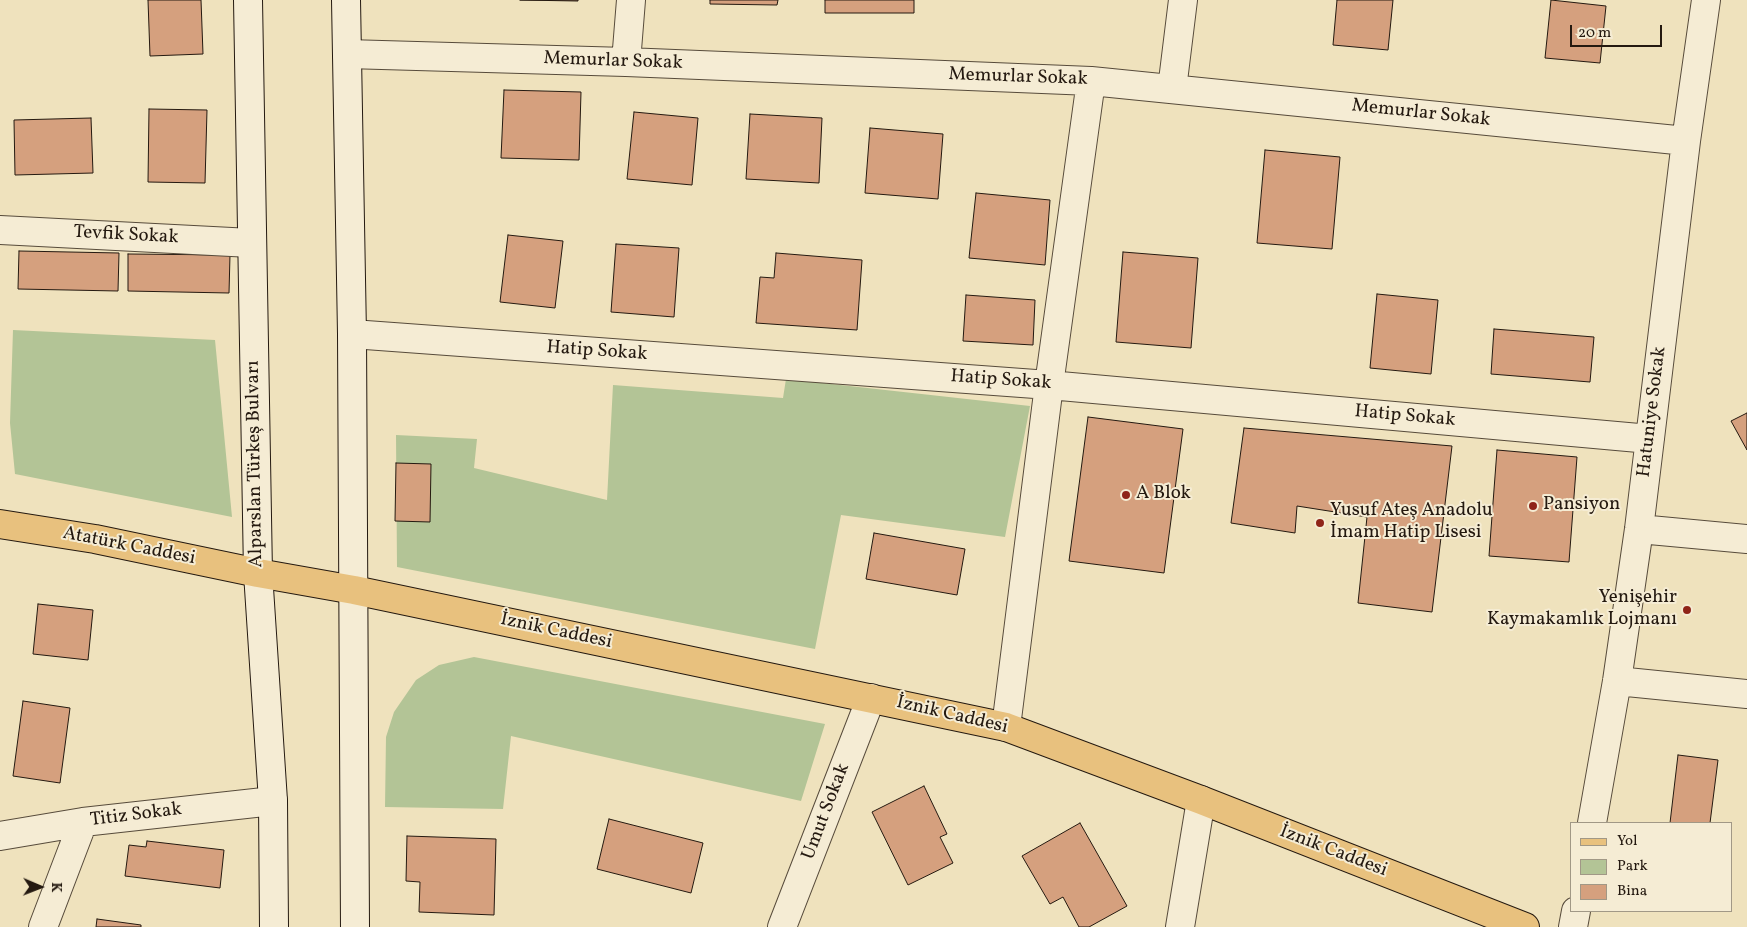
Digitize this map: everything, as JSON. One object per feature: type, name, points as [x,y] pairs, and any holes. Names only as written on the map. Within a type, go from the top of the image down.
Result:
[{"type":"main road","name":"Atatürk Caddesi","points":[[0,524],[95,539],[258,573],[354,590]]},
{"type":"main road","name":"İznik Caddesi","points":[[354,590],[1006,727],[1201,800],[1525,927]]},
{"type":"street","name":"Alparslan Türkeş Bulvarı","points":[[248,0],[258,573],[273,801],[274,927]]},
{"type":"street","points":[[346,0],[352,334],[354,927]]},
{"type":"street","points":[[626,62],[631,0]]},
{"type":"street","points":[[1172,89],[1183,0]]},
{"type":"street","name":"Hatuniye Sokak","points":[[1592,822],[1617,681],[1639,529],[1686,141],[1706,0]]},
{"type":"street","name":"Memurlar Sokak","points":[[347,54],[626,62],[1091,81],[1686,141]]},
{"type":"street","points":[[1006,727],[1049,385],[1091,81]]},
{"type":"street","name":"Tevfik Sokak","points":[[0,230],[252,243]]},
{"type":"street","name":"Hatip Sokak","points":[[352,334],[1049,385],[1650,439]]},
{"type":"street","points":[[1639,529],[1747,539]]},
{"type":"street","points":[[1617,681],[1747,694]]},
{"type":"street","name":"Umut Sokak","points":[[782,927],[871,698]]},
{"type":"street","points":[[1180,927],[1201,800]]},
{"type":"street","name":"Titiz Sokak","points":[[0,836],[83,822],[273,801]]},
{"type":"street","points":[[43,927],[83,822]]},
{"type":"street","points":[[1573,927],[1576,912]]},
{"type":"green space","points":[[13,330],[215,340],[232,517],[15,474],[10,423]]},
{"type":"green space","points":[[786,379],[1030,406],[1005,537],[841,515],[815,649],[397,567],[396,435],[477,439],[474,468],[607,500],[613,385],[783,398]]},
{"type":"green space","points":[[474,657],[825,724],[801,801],[511,736],[503,809],[385,807],[386,737],[394,712],[416,680],[439,665]]},
{"type":"building","points":[[148,0],[201,0],[203,54],[150,56]]},
{"type":"building","points":[[520,0],[578,0],[578,1]]},
{"type":"building","points":[[710,0],[778,0],[777,5],[710,4]]},
{"type":"building","points":[[825,0],[914,0],[914,13],[825,13]]},
{"type":"building","points":[[1337,0],[1393,0],[1388,50],[1333,45]]},
{"type":"building","points":[[1551,0],[1606,6],[1600,63],[1545,58]]},
{"type":"building","points":[[504,90],[581,92],[579,160],[501,158]]},
{"type":"building","points":[[149,109],[207,110],[205,183],[148,182]]},
{"type":"building","points":[[634,112],[698,118],[692,185],[627,179]]},
{"type":"building","points":[[750,114],[822,118],[819,183],[746,179]]},
{"type":"building","points":[[91,118],[93,173],[15,175],[14,120]]},
{"type":"building","points":[[870,128],[943,134],[938,199],[865,193]]},
{"type":"building","points":[[1265,150],[1340,157],[1332,249],[1257,243]]},
{"type":"building","points":[[976,193],[1050,200],[1045,265],[969,258]]},
{"type":"building","points":[[508,235],[563,241],[555,308],[500,302]]},
{"type":"building","points":[[616,244],[679,248],[674,317],[611,312]]},
{"type":"building","points":[[19,251],[119,253],[118,291],[18,289]]},
{"type":"building","points":[[1123,252],[1198,258],[1191,348],[1116,342]]},
{"type":"building","points":[[776,253],[862,260],[857,330],[756,323],[760,277],[774,278]]},
{"type":"building","points":[[128,254],[230,255],[229,293],[128,291]]},
{"type":"building","points":[[1377,294],[1438,300],[1431,374],[1370,368]]},
{"type":"building","points":[[966,295],[1035,300],[1033,345],[963,341]]},
{"type":"building","points":[[1494,329],[1594,337],[1590,382],[1491,374]]},
{"type":"building","points":[[1747,413],[1747,450],[1731,421]]},
{"type":"building","name":"A Blok","points":[[1088,417],[1183,429],[1164,573],[1069,561]]},
{"type":"building","points":[[1244,428],[1452,446],[1432,612],[1358,603],[1367,517],[1297,506],[1295,533],[1231,523]]},
{"type":"building","name":"Pansiyon","points":[[1497,450],[1577,457],[1569,562],[1489,556]]},
{"type":"building","points":[[396,463],[431,464],[430,522],[395,521]]},
{"type":"building","points":[[874,533],[965,549],[957,595],[866,579]]},
{"type":"building","points":[[38,604],[93,610],[88,660],[33,654]]},
{"type":"building","points":[[23,701],[70,708],[60,783],[13,776]]},
{"type":"building","points":[[1678,755],[1718,760],[1710,822],[1670,822]]},
{"type":"building","points":[[924,786],[947,834],[940,837],[953,863],[908,885],[872,812]]},
{"type":"building","points":[[609,819],[703,843],[691,893],[597,869]]},
{"type":"building","points":[[1080,823],[1127,906],[1089,927],[1079,927],[1063,897],[1050,904],[1022,856]]},
{"type":"building","points":[[407,836],[496,839],[494,915],[419,912],[420,882],[406,881]]},
{"type":"building","points":[[147,841],[224,850],[220,888],[125,876],[129,845],[146,847]]},
{"type":"building","points":[[97,919],[141,925],[141,927],[96,927]]},
{"type":"place","name":"A Blok","points":[[1126,495]]},
{"type":"place","name":"Pansiyon","points":[[1533,506]]},
{"type":"place","name":"Yusuf Ateş Anadolu İmam Hatip Lisesi","points":[[1320,523]]},
{"type":"place","name":"Yenişehir Kaymakamlık Lojmanı","points":[[1687,610]]}]
